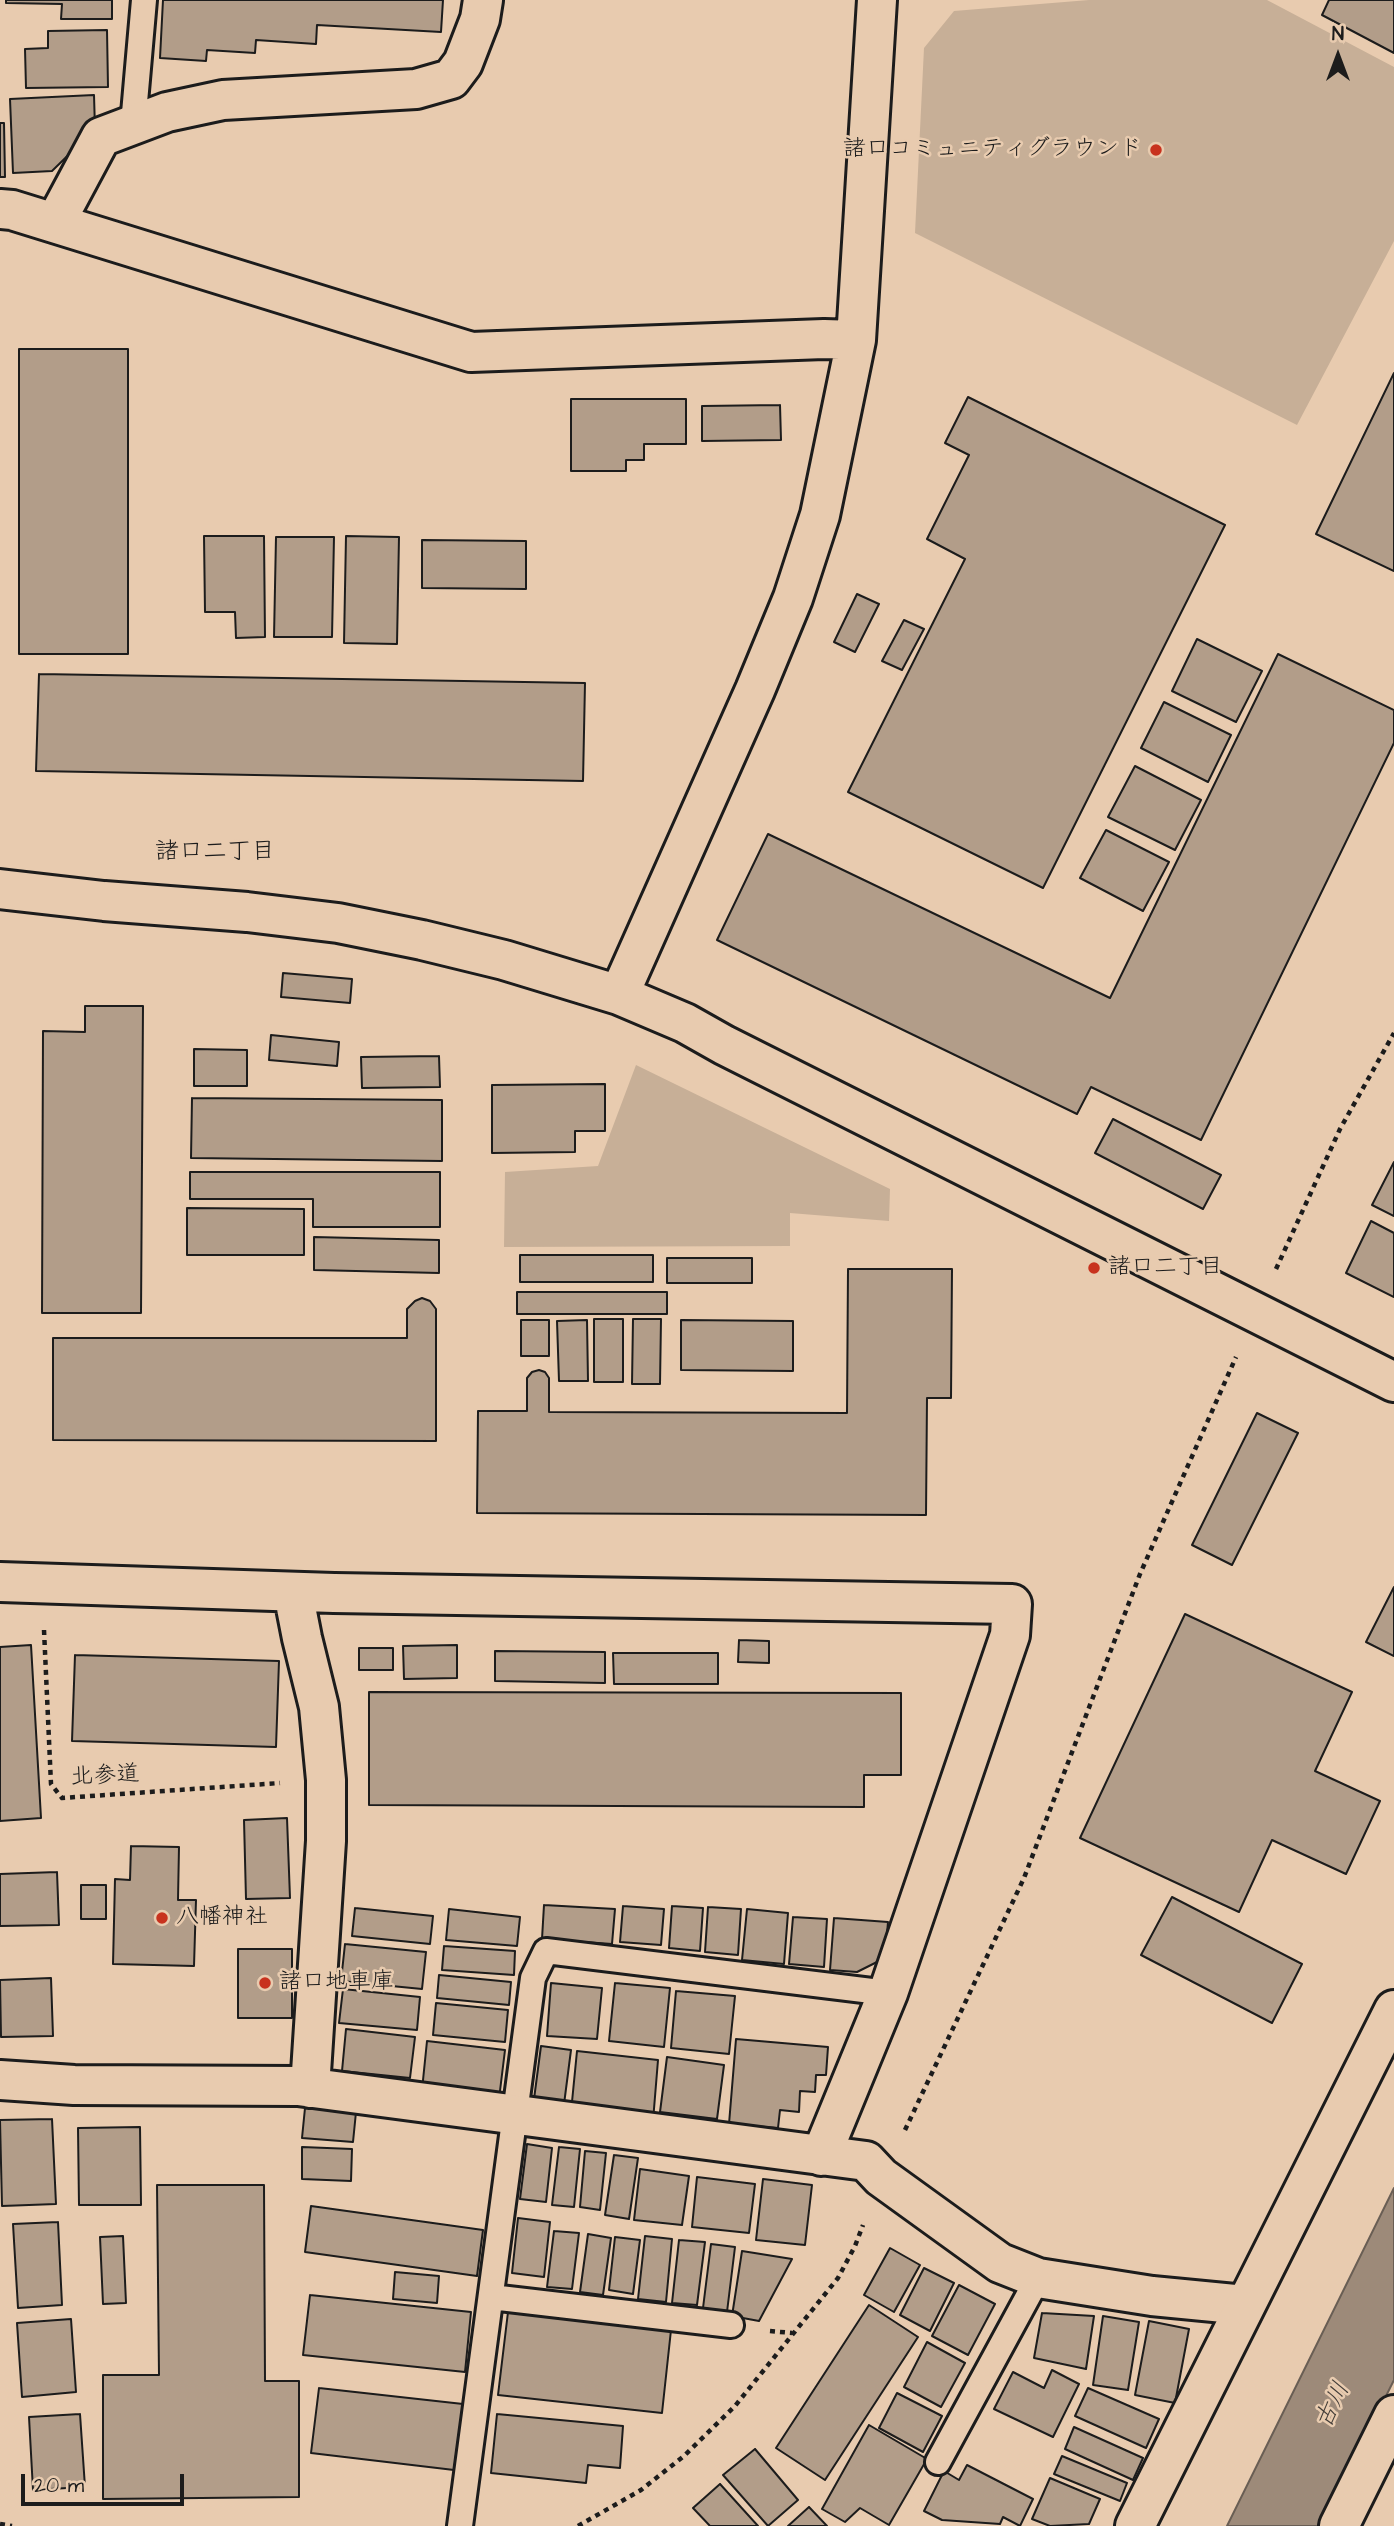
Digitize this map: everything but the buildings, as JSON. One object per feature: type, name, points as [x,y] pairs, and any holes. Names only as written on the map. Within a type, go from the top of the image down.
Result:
[{"type":"street","points":[[55,223],[101,137],[133,125],[176,110],[223,100],[416,89],[451,79],[468,52],[480,19],[483,0]]},
{"type":"street","points":[[619,995],[755,690],[793,598],[820,515],[856,340],[877,0]]},
{"type":"street","points":[[0,209],[55,223],[471,352],[856,340]]},
{"type":"street","points":[[0,890],[247,912],[338,923],[445,946],[619,995],[685,1023],[1394,1382]]},
{"type":"street","points":[[0,1582],[293,1592],[1012,1604],[1010,1635],[888,1993],[821,2156]]},
{"type":"street","points":[[293,1592],[320,1707],[326,1780],[326,1841],[310,2088]]},
{"type":"street","points":[[1135,2526],[1394,2010]]},
{"type":"street","points":[[0,2080],[74,2085],[237,2084],[310,2088],[866,2161],[880,2177],[1000,2263],[1038,2278],[1152,2297],[1245,2305]]},
{"type":"street","points":[[1339,2526],[1394,2415]]},
{"type":"lane","points":[[133,125],[144,0]]},
{"type":"lane","points":[[460,2526],[533,1978],[546,1951],[888,1993]]},
{"type":"lane","points":[[938,2462],[1038,2278]]},
{"type":"lane","points":[[491,2297],[731,2325]]},
{"type":"path","points":[[578,2526],[641,2490],[684,2456],[735,2406],[838,2277],[855,2246],[880,2177],[928,2084],[1024,1878],[1140,1574],[1256,1312],[1340,1129],[1394,1033]]},
{"type":"path","name":"北参道","points":[[42,1584],[51,1784],[62,1798],[326,1780]]},
{"type":"path","points":[[0,2524],[12,2526]]},
{"type":"shaded area","name":"諸口コミュニティグラウンド","points":[[1089,0],[1267,0],[1394,67],[1394,241],[1297,425],[915,233],[924,48],[954,11]]},
{"type":"shaded area","points":[[636,1065],[890,1189],[889,1221],[790,1213],[790,1246],[504,1247],[505,1172],[598,1166]]},
{"type":"water","name":"古川","points":[[1394,2188],[1394,2380],[1321,2526],[1227,2526]]},
{"type":"place","name":"諸口コミュニティグラウンド","points":[[1156,150]]},
{"type":"place","name":"諸口二丁目","points":[[1094,1268]]},
{"type":"place","name":"八幡神社","points":[[162,1918]]},
{"type":"place","name":"諸口地車庫","points":[[265,1983]]},
{"type":"district","name":"諸口二丁目","points":[[215,853]]}]
